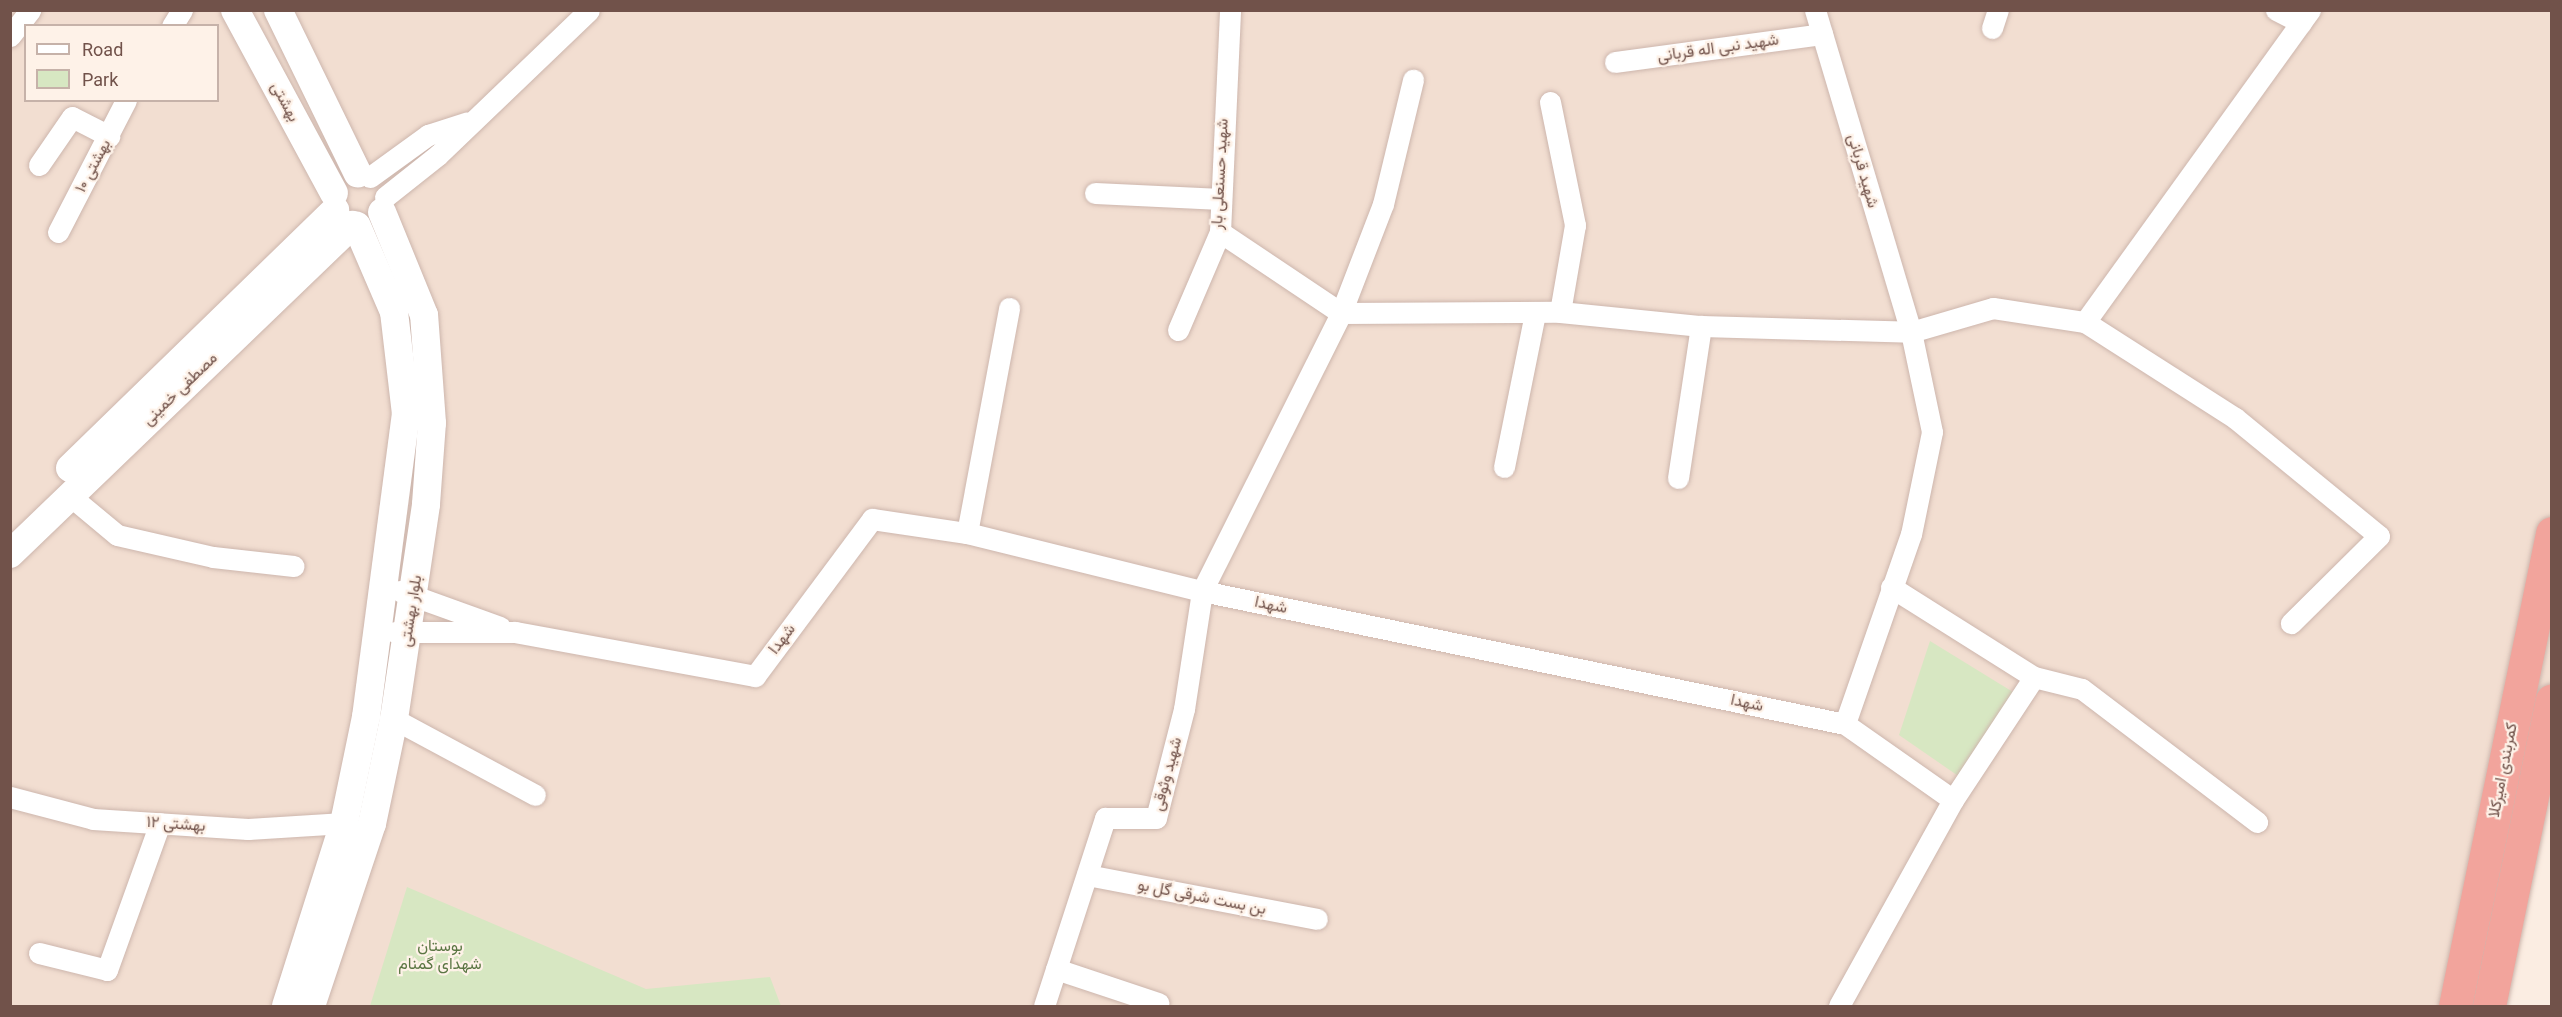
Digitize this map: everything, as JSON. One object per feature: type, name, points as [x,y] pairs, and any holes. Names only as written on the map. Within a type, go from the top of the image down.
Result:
[{"type":"highway","name":"کمربندی امیرکلا","points":[[2455,1006],[2552,533]]},
{"type":"highway","name":"کمربندی امیرکلا","points":[[2489,1006],[2548,730],[2552,700]]},
{"type":"main road","name":"بهشتی","points":[[235,10],[359,202]]},
{"type":"main road","name":"بهشتی","points":[[278,10],[359,202]]},
{"type":"main road","name":"مصطفی خمینی","points":[[10,554],[359,202]]},
{"type":"main road","name":"مصطفی خمینی","points":[[10,526],[359,202]]},
{"type":"main road","name":"بلوار بهشتی","points":[[311,1006],[358,823],[406,414],[404,371],[394,312],[359,202]]},
{"type":"main road","name":"بلوار بهشتی","points":[[286,1006],[358,823],[394,719],[415,592],[432,423],[429,358],[424,315],[359,202]]},
{"type":"street","points":[[10,36],[30,10]]},
{"type":"street","points":[[173,24],[182,10]]},
{"type":"street","name":"مصطفی خمینی","points":[[359,202],[438,155],[466,122],[589,10]]},
{"type":"street","name":"شهید حسنعلی بار","points":[[1178,330],[1220,232],[1230,10]]},
{"type":"street","name":"شهید قربانی","points":[[1815,10],[1911,332],[1932,432],[1911,534],[1845,724]]},
{"type":"street","points":[[2085,322],[2306,17],[2276,10]]},
{"type":"street","name":"شهید نبی اله قربانی","points":[[1615,62],[1822,34]]},
{"type":"street","points":[[1202,591],[1341,313],[1383,204],[1413,80]]},
{"type":"street","name":"بهشتی ۱۰","points":[[58,232],[125,102]]},
{"type":"street","points":[[1550,102],[1575,225],[1560,312]]},
{"type":"street","points":[[39,165],[72,117],[109,136]]},
{"type":"street","points":[[1095,193],[1221,199]]},
{"type":"street","points":[[1220,232],[1341,313],[1560,312],[1701,326],[1911,332],[1993,308],[2085,322],[2235,418],[2379,536],[2291,623]]},
{"type":"street","points":[[967,533],[1008,308]]},
{"type":"street","points":[[1504,467],[1535,313]]},
{"type":"street","points":[[1678,478],[1701,326]]},
{"type":"street","points":[[69,495],[117,535],[213,557],[293,566]]},
{"type":"street","name":"شهدا","points":[[380,630],[408,633],[515,632],[755,676],[872,519],[967,533],[1202,591],[1845,724],[1953,800]]},
{"type":"street","points":[[1891,587],[2034,677],[2082,688],[2257,822]]},
{"type":"street","points":[[386,589],[415,592],[515,632]]},
{"type":"street","name":"شهید وثوقی","points":[[1044,1006],[1105,818],[1156,818],[1184,709],[1202,591]]},
{"type":"street","points":[[1839,1006],[1953,800],[2034,677]]},
{"type":"street","points":[[394,719],[535,795]]},
{"type":"street","name":"بهشتی ۱۲","points":[[10,797],[93,819],[248,829],[358,823]]},
{"type":"street","points":[[39,952],[107,970],[160,823]]},
{"type":"street","name":"بن بست شرقی گل بو","points":[[1087,875],[1317,919]]},
{"type":"street","points":[[1056,969],[1158,1002]]},
{"type":"shaded area","points":[[10,11],[2551,11],[2551,727],[2474,1006],[11,1006]]},
{"type":"green space","points":[[1930,641],[2026,700],[1967,782],[1899,735]]},
{"type":"green space","name":"بوستان شهدای گمنام","points":[[407,887],[646,989],[770,977],[781,1006],[370,1006]]}]
